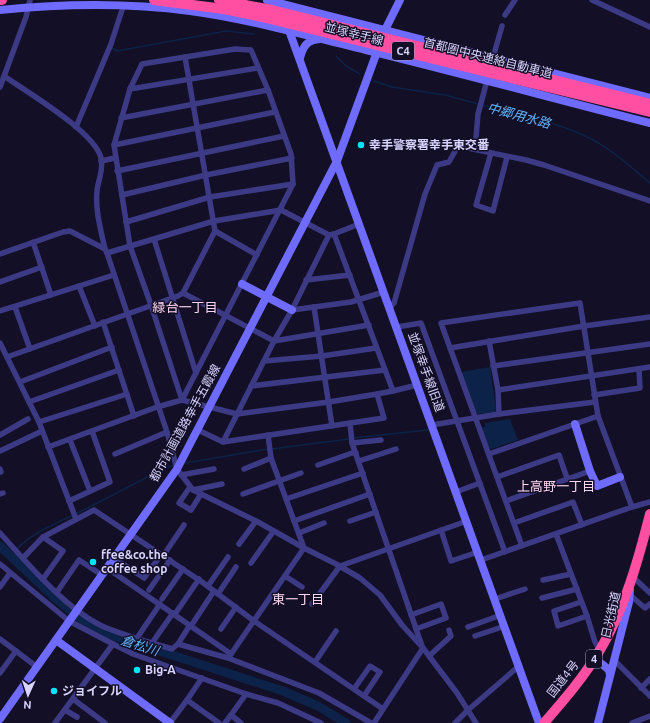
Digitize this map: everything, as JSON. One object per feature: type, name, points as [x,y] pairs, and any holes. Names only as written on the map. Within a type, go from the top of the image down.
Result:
[{"type":"highway","name":"首都圏中央連絡自動車道","points":[[154,0],[224,9],[262,17],[650,112]]},
{"type":"highway","name":"首都圏中央連絡自動車道","points":[[219,0],[286,13],[650,104]]},
{"type":"highway","name":"日光街道","points":[[631,586],[650,514]]},
{"type":"highway","name":"国道4号","points":[[544,723],[576,686],[600,650],[631,586]]},
{"type":"street","points":[[238,0],[250,10],[278,16],[290,30]]},
{"type":"street","name":"並塚幸手線","points":[[267,0],[279,1],[385,30],[650,98]]},
{"type":"street","name":"都市計画道路幸手五霞線","points":[[0,719],[114,558],[179,472],[209,407],[337,161],[385,30],[400,0]]},
{"type":"street","points":[[505,15],[515,0]]},
{"type":"street","points":[[592,0],[650,27]]},
{"type":"street","points":[[279,1],[290,30]]},
{"type":"street","points":[[0,87],[26,18],[29,4]]},
{"type":"street","name":"並塚幸手線","points":[[0,10],[29,4],[189,11],[231,17],[377,52],[650,123]]},
{"type":"street","points":[[76,127],[111,44],[123,7]]},
{"type":"street","points":[[476,149],[476,123],[502,26]]},
{"type":"street","name":"並塚幸手線旧道","points":[[290,30],[539,723]]},
{"type":"street","points":[[385,30],[385,36],[389,43],[417,52],[430,63],[452,72]]},
{"type":"street","points":[[300,59],[304,47],[309,41],[324,39]]},
{"type":"street","points":[[235,49],[251,50],[268,90],[292,158],[293,184],[281,210],[182,400],[130,246],[114,145],[130,89],[142,64],[235,49]]},
{"type":"street","points":[[7,357],[173,298],[183,292],[215,231],[185,57]]},
{"type":"street","points":[[130,89],[258,68]]},
{"type":"street","points":[[4,76],[76,127],[97,148],[102,169],[97,192],[98,214],[106,251],[179,472],[192,488],[201,494],[256,521],[360,578],[380,595],[402,625],[423,648],[476,723]]},
{"type":"street","points":[[121,118],[268,90]]},
{"type":"street","points":[[114,145],[275,112]]},
{"type":"street","points":[[117,171],[284,136]]},
{"type":"street","points":[[390,307],[394,303],[425,194],[438,165],[449,162],[458,146],[544,165],[650,201]]},
{"type":"street","points":[[491,153],[476,205],[493,211],[507,157]]},
{"type":"street","points":[[101,161],[115,158]]},
{"type":"street","points":[[122,195],[206,175],[292,158]]},
{"type":"street","points":[[126,222],[210,197],[293,184]]},
{"type":"street","points":[[0,254],[63,232],[70,231],[106,251],[130,246],[214,221],[281,210],[332,234],[350,275],[392,391]]},
{"type":"street","points":[[223,442],[274,341],[332,234],[359,224]]},
{"type":"street","points":[[215,231],[257,255]]},
{"type":"street","points":[[154,239],[196,374]]},
{"type":"street","points":[[33,242],[51,295]]},
{"type":"street","points":[[0,282],[42,268]]},
{"type":"street","points":[[0,312],[114,275]]},
{"type":"street","points":[[306,280],[350,275]]},
{"type":"street","points":[[242,284],[292,310],[359,300],[384,292]]},
{"type":"street","points":[[79,286],[95,326]]},
{"type":"street","points":[[183,292],[274,341],[369,325]]},
{"type":"street","points":[[522,546],[441,323],[580,303],[598,416],[632,507]]},
{"type":"street","points":[[15,307],[30,349]]},
{"type":"street","points":[[314,307],[332,426]]},
{"type":"street","points":[[450,348],[584,326],[650,317]]},
{"type":"street","points":[[104,322],[134,416]]},
{"type":"street","points":[[397,327],[421,323],[505,552]]},
{"type":"street","points":[[489,341],[498,390],[499,414]]},
{"type":"street","points":[[0,343],[39,422],[76,519]]},
{"type":"street","points":[[493,366],[650,344]]},
{"type":"street","points":[[20,382],[112,347]]},
{"type":"street","points":[[264,361],[322,356],[376,348]]},
{"type":"street","points":[[498,390],[650,367]]},
{"type":"street","points":[[594,395],[640,388],[639,369]]},
{"type":"street","points":[[29,402],[119,370]]},
{"type":"street","points":[[251,386],[385,370]]},
{"type":"street","points":[[48,447],[158,407],[182,400],[237,414],[328,402],[377,394],[417,385]]},
{"type":"street","points":[[39,422],[127,394]]},
{"type":"street","points":[[198,430],[223,442],[384,418],[377,394]]},
{"type":"street","points":[[432,425],[499,414],[595,402]]},
{"type":"street","points":[[489,454],[598,416]]},
{"type":"street","points":[[0,435],[28,419]]},
{"type":"street","points":[[350,423],[352,443],[423,648]]},
{"type":"street","points":[[574,424],[590,471],[597,486],[620,477]]},
{"type":"street","points":[[0,451],[42,431]]},
{"type":"street","points":[[69,502],[110,482],[92,431]]},
{"type":"street","points":[[115,454],[167,432]]},
{"type":"street","points":[[268,435],[271,458],[304,548]]},
{"type":"street","points":[[70,440],[90,492]]},
{"type":"street","points":[[352,443],[381,440]]},
{"type":"street","points":[[359,461],[396,449]]},
{"type":"street","points":[[318,465],[352,453],[356,453]]},
{"type":"street","points":[[497,477],[559,455],[567,478]]},
{"type":"street","points":[[244,469],[271,458]]},
{"type":"street","points":[[0,469],[0,472]]},
{"type":"street","points":[[179,472],[214,469]]},
{"type":"street","points":[[506,501],[590,471]]},
{"type":"street","points":[[243,494],[301,473]]},
{"type":"street","points":[[286,499],[363,473]]},
{"type":"street","points":[[456,492],[480,483]]},
{"type":"street","points":[[201,494],[191,510],[179,503],[192,488],[222,484]]},
{"type":"street","points":[[294,521],[370,494]]},
{"type":"street","points":[[514,523],[573,502],[582,525]]},
{"type":"street","points":[[481,560],[650,502]]},
{"type":"street","points":[[23,558],[43,537],[94,510],[199,579],[254,620],[383,709]]},
{"type":"street","points":[[350,521],[376,512]]},
{"type":"street","points":[[239,544],[256,521]]},
{"type":"street","points":[[312,604],[340,566],[467,521]]},
{"type":"street","points":[[299,533],[324,523]]},
{"type":"street","points":[[114,558],[144,578],[184,525]]},
{"type":"street","points":[[441,530],[451,561],[478,552]]},
{"type":"street","points":[[251,563],[274,532]]},
{"type":"street","points":[[0,533],[43,579],[77,611],[102,626],[172,649],[178,644],[236,567]]},
{"type":"street","points":[[556,534],[582,602],[595,642],[600,650]]},
{"type":"street","points":[[43,537],[63,551],[43,579]]},
{"type":"street","points":[[230,656],[304,548]]},
{"type":"street","points":[[208,586],[228,557]]},
{"type":"street","points":[[57,592],[79,560],[102,575]]},
{"type":"street","points":[[149,590],[170,560]]},
{"type":"street","points":[[0,564],[70,620],[133,654],[246,694],[278,702],[321,723]]},
{"type":"street","points":[[107,568],[161,602],[174,614],[192,624],[230,656]]},
{"type":"street","points":[[137,638],[182,569]]},
{"type":"street","points":[[0,587],[10,573]]},
{"type":"street","points":[[543,580],[571,574]]},
{"type":"street","points":[[285,576],[302,587]]},
{"type":"street","points":[[152,643],[199,579]]},
{"type":"street","points":[[631,586],[650,593]]},
{"type":"street","points":[[631,586],[645,608],[650,604]]},
{"type":"street","name":"日光街道","points":[[598,723],[631,586]]},
{"type":"street","points":[[495,599],[525,589]]},
{"type":"street","points":[[542,598],[577,589]]},
{"type":"street","points":[[582,602],[554,611],[558,626],[587,616]]},
{"type":"street","points":[[411,615],[442,604],[446,618],[416,629]]},
{"type":"street","points":[[221,629],[236,607]]},
{"type":"street","points":[[468,627],[501,616]]},
{"type":"street","points":[[475,636],[505,626]]},
{"type":"street","points":[[429,656],[451,636],[449,630]]},
{"type":"street","points":[[315,662],[336,631]]},
{"type":"street","points":[[0,639],[37,667]]},
{"type":"street","points":[[56,640],[170,723],[202,678]]},
{"type":"street","points":[[605,641],[614,657],[650,696]]},
{"type":"street","points":[[55,723],[113,644]]},
{"type":"street","points":[[178,644],[230,656],[320,693],[372,723],[383,709],[423,648]]},
{"type":"street","points":[[0,673],[16,651]]},
{"type":"street","points":[[591,664],[602,664],[609,670],[610,674]]},
{"type":"street","points":[[354,689],[370,666],[380,672],[364,696]]},
{"type":"street","points":[[455,723],[519,666]]},
{"type":"street","points":[[641,688],[650,679]]},
{"type":"street","points":[[225,723],[246,694]]},
{"type":"street","points":[[73,700],[105,723]]},
{"type":"street","points":[[187,700],[219,723]]},
{"type":"street","points":[[66,710],[77,717]]},
{"type":"street","points":[[231,715],[242,723]]},
{"type":"street","points":[[632,723],[650,716]]},
{"type":"street","points":[[93,723],[97,717]]},
{"type":"water","points":[[490,367],[496,409],[494,413],[479,414],[476,413],[461,372]]},
{"type":"water","points":[[510,419],[518,440],[492,449],[489,448],[481,427],[485,427],[485,423]]},
{"type":"waterway","points":[[112,48],[117,51],[226,31],[254,34]]},
{"type":"waterway","name":"中郷用水路","points":[[336,56],[346,66],[360,74]]},
{"type":"waterway","name":"中郷用水路","points":[[374,81],[392,87],[445,95],[478,104]]},
{"type":"waterway","name":"中郷用水路","points":[[482,105],[567,128],[593,140],[623,160],[650,183]]},
{"type":"waterway","points":[[353,438],[428,430]]},
{"type":"waterway","points":[[271,449],[349,439]]},
{"type":"waterway","points":[[185,463],[268,449]]},
{"type":"waterway","points":[[76,514],[165,468],[175,465]]},
{"type":"waterway","points":[[17,549],[29,538],[73,515]]},
{"type":"waterway","name":"倉松川","points":[[0,546],[54,597],[82,620],[113,636],[283,691],[318,706],[346,723]]},
{"type":"waterway","name":"倉松川","points":[[11,556],[14,552]]},
{"type":"place","name":"幸手警察署幸手東交番","points":[[361,145]]},
{"type":"place","name":"ffee&co.the coffee shop","points":[[93,562]]},
{"type":"place","name":"Big-A","points":[[137,670]]},
{"type":"place","name":"ジョイフル","points":[[54,691]]},
{"type":"district","name":"緑台一丁目","points":[[185,307]]},
{"type":"district","name":"上高野一丁目","points":[[556,486]]},
{"type":"district","name":"東一丁目","points":[[298,599]]}]
